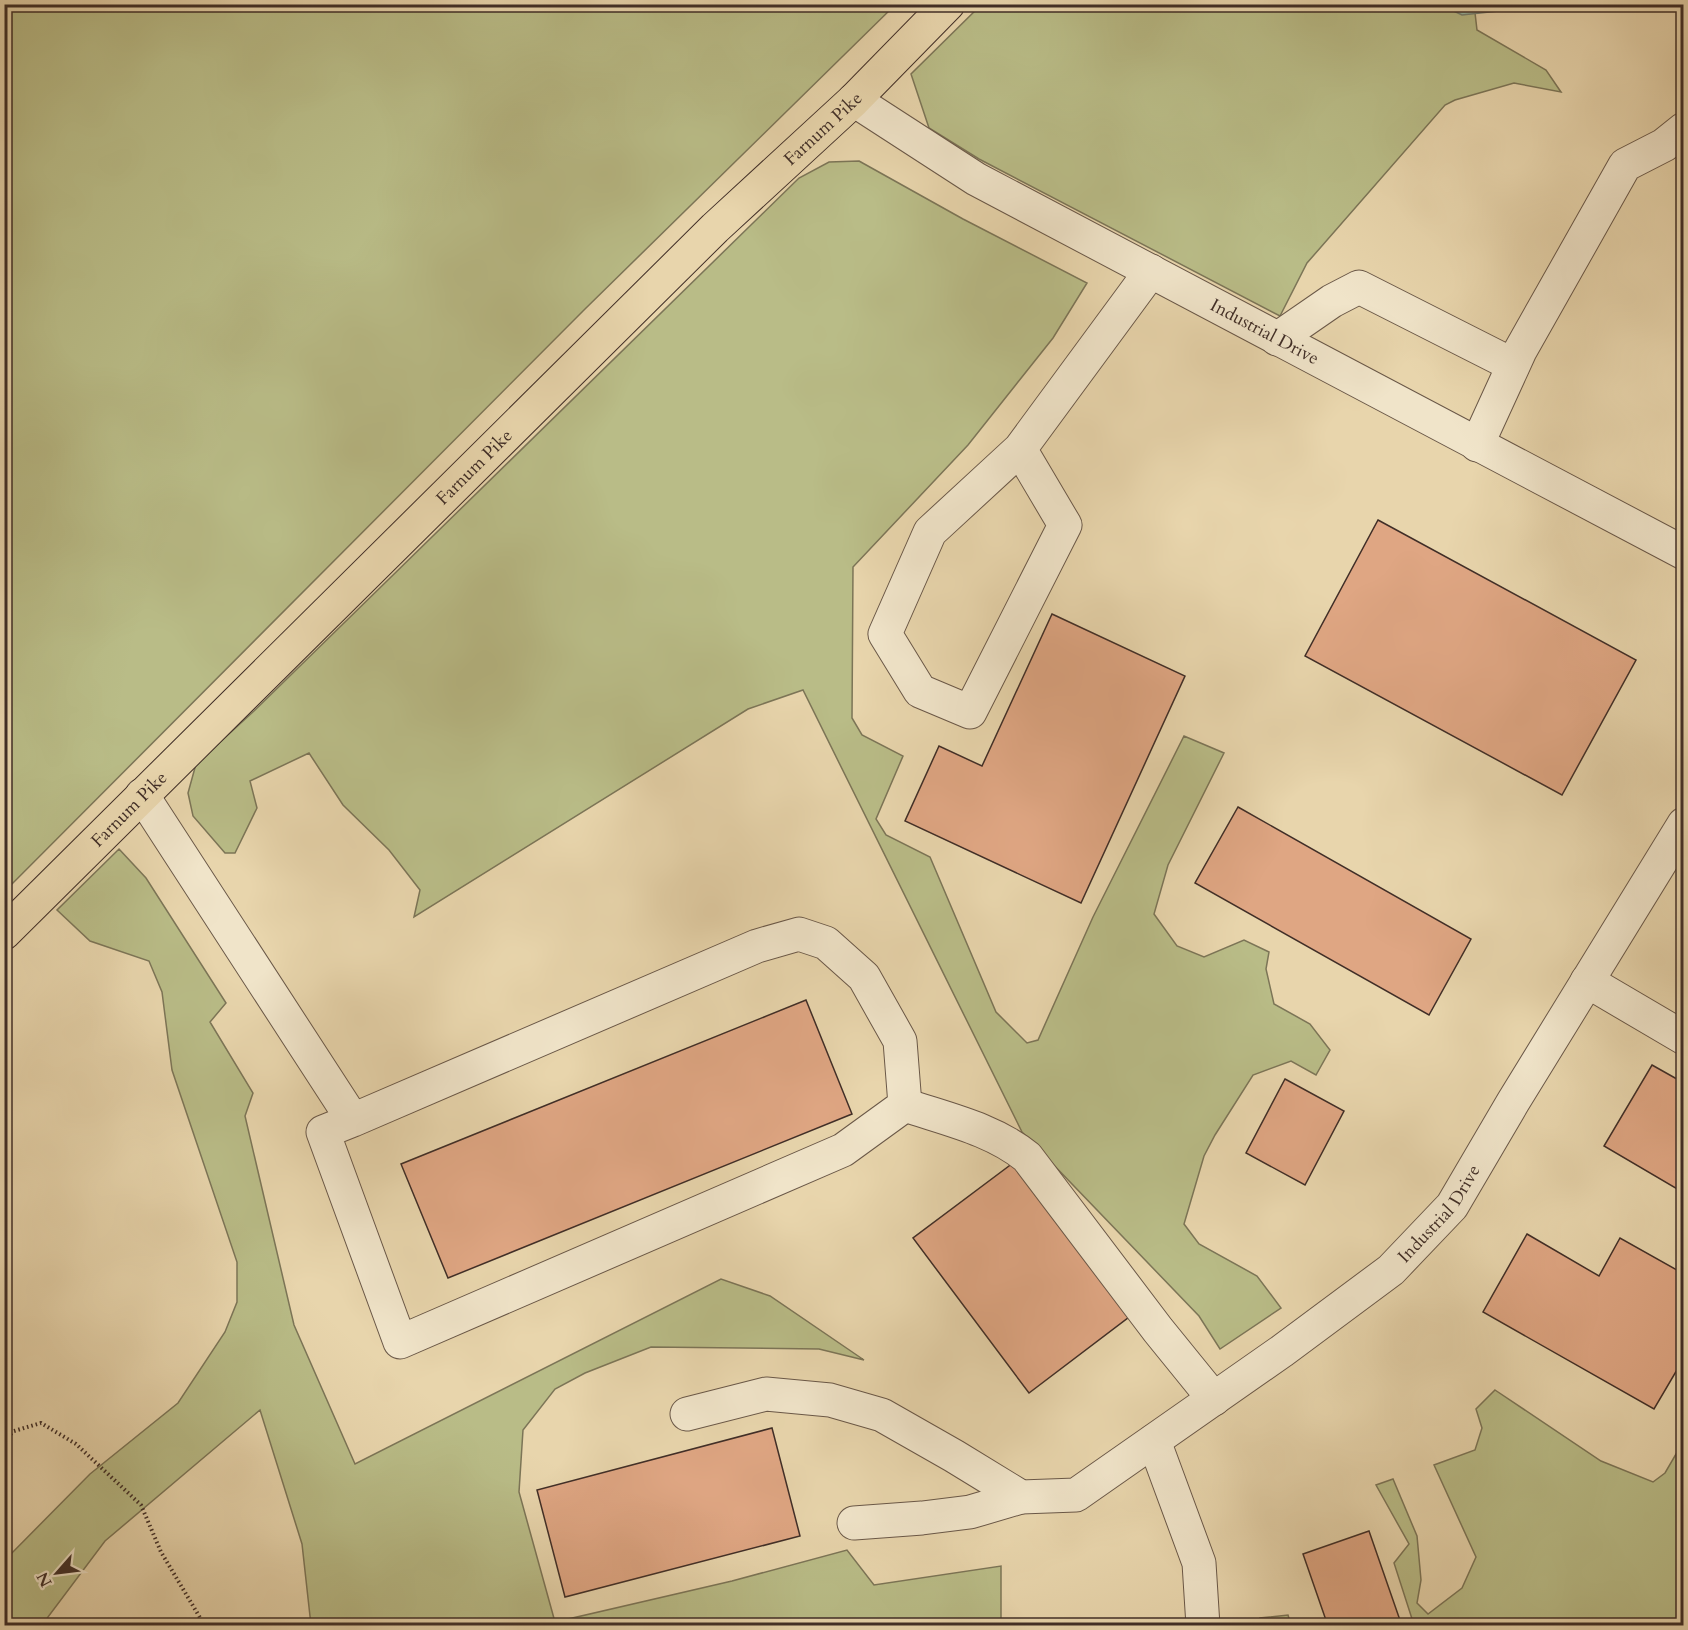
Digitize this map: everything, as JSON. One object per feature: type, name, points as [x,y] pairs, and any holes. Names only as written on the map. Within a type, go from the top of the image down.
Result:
[{"type":"main road","name":"Farnum Pike","points":[[4,933],[715,228],[854,100],[948,4]]},
{"type":"street","name":"Industrial Drive","points":[[854,100],[976,179],[1683,553]]},
{"type":"street","points":[[1478,445],[1513,365],[1625,165],[1664,145],[1683,129]]},
{"type":"street","points":[[1020,449],[1065,525],[970,712],[920,691],[885,634],[930,532],[1020,449],[1151,271]]},
{"type":"street","points":[[1277,339],[1332,301],[1359,287],[1513,365]]},
{"type":"street","points":[[142,795],[353,1120]]},
{"type":"street","name":"Industrial Drive","points":[[1021,1497],[1076,1495],[1282,1351],[1391,1270],[1452,1206],[1683,824]]},
{"type":"street","points":[[799,934],[826,943],[864,977],[900,1041],[905,1105],[843,1150],[400,1342],[323,1132],[757,946],[799,934]]},
{"type":"street","points":[[1587,981],[1683,1038]]},
{"type":"street","points":[[905,1105],[994,1135],[1012,1144],[1027,1157],[1158,1330],[1214,1399]]},
{"type":"street","points":[[687,1414],[766,1394],[830,1400],[882,1415],[1021,1497]]},
{"type":"street","points":[[1154,1441],[1199,1563],[1203,1626]]},
{"type":"street","points":[[854,1523],[970,1512],[1021,1497]]},
{"type":"path","points":[[4,1440],[15,1431],[41,1423],[76,1444],[141,1505],[161,1552],[205,1626]]},
{"type":"green space","points":[[5,4],[895,5],[585,309],[6,890],[4,888]]},
{"type":"green space","points":[[1474,4],[1477,30],[1546,70],[1561,92],[1514,83],[1445,105],[1307,263],[1280,316],[979,159],[929,128],[911,74],[981,5]]},
{"type":"green space","points":[[859,161],[963,219],[1087,283],[1053,338],[968,445],[853,567],[852,718],[862,735],[903,756],[876,819],[886,835],[930,857],[996,1012],[1027,1043],[1038,1040],[1093,917],[1184,736],[1224,753],[1168,865],[1154,914],[1177,946],[1204,957],[1244,940],[1269,952],[1266,969],[1274,1004],[1310,1024],[1330,1050],[1316,1075],[1291,1061],[1253,1075],[1204,1156],[1184,1224],[1199,1244],[1257,1276],[1281,1308],[1220,1349],[1199,1316],[1022,1132],[803,690],[748,709],[414,917],[420,890],[389,850],[343,805],[309,753],[250,781],[257,808],[235,853],[225,853],[193,816],[188,793],[196,764],[254,711],[799,178],[829,162]]},
{"type":"green space","points":[[119,849],[146,878],[226,1003],[210,1022],[253,1093],[245,1116],[294,1325],[355,1464],[721,1279],[770,1296],[864,1360],[819,1349],[651,1347],[585,1373],[555,1389],[523,1430],[519,1492],[555,1622],[732,1581],[847,1550],[874,1585],[1001,1566],[1001,1625],[311,1625],[302,1544],[260,1410],[105,1541],[42,1625],[5,1625],[5,1560],[90,1474],[178,1403],[225,1332],[237,1302],[237,1262],[172,1070],[162,992],[149,961],[90,941],[57,910]]},
{"type":"green space","points":[[1495,1390],[1601,1461],[1653,1482],[1665,1473],[1683,1442],[1683,1625],[1414,1625],[1394,1563],[1409,1544],[1376,1485],[1393,1479],[1417,1536],[1421,1580],[1417,1603],[1428,1614],[1462,1588],[1476,1557],[1434,1465],[1475,1450],[1482,1428],[1476,1409]]},
{"type":"green space","points":[[1288,1615],[1291,1625],[1260,1625],[1260,1618]]},
{"type":"shaded area","points":[[1441,5],[1553,5],[1462,15]]},
{"type":"building","points":[[1378,520],[1636,660],[1562,795],[1305,656]]},
{"type":"building","points":[[1052,614],[1185,676],[1081,903],[905,821],[939,746],[982,766]]},
{"type":"building","points":[[1238,807],[1471,939],[1429,1015],[1195,883]]},
{"type":"building","points":[[806,1000],[852,1114],[448,1278],[401,1164]]},
{"type":"building","points":[[1652,1065],[1684,1083],[1684,1193],[1604,1146]]},
{"type":"building","points":[[1285,1079],[1344,1111],[1305,1185],[1246,1153]]},
{"type":"building","points":[[1017,1160],[1133,1314],[1029,1393],[913,1238]]},
{"type":"building","points":[[1527,1234],[1599,1276],[1620,1238],[1684,1274],[1684,1358],[1654,1409],[1483,1312]]},
{"type":"building","points":[[772,1428],[800,1536],[565,1597],[537,1490]]},
{"type":"building","points":[[1369,1531],[1402,1626],[1328,1626],[1303,1554]]}]
